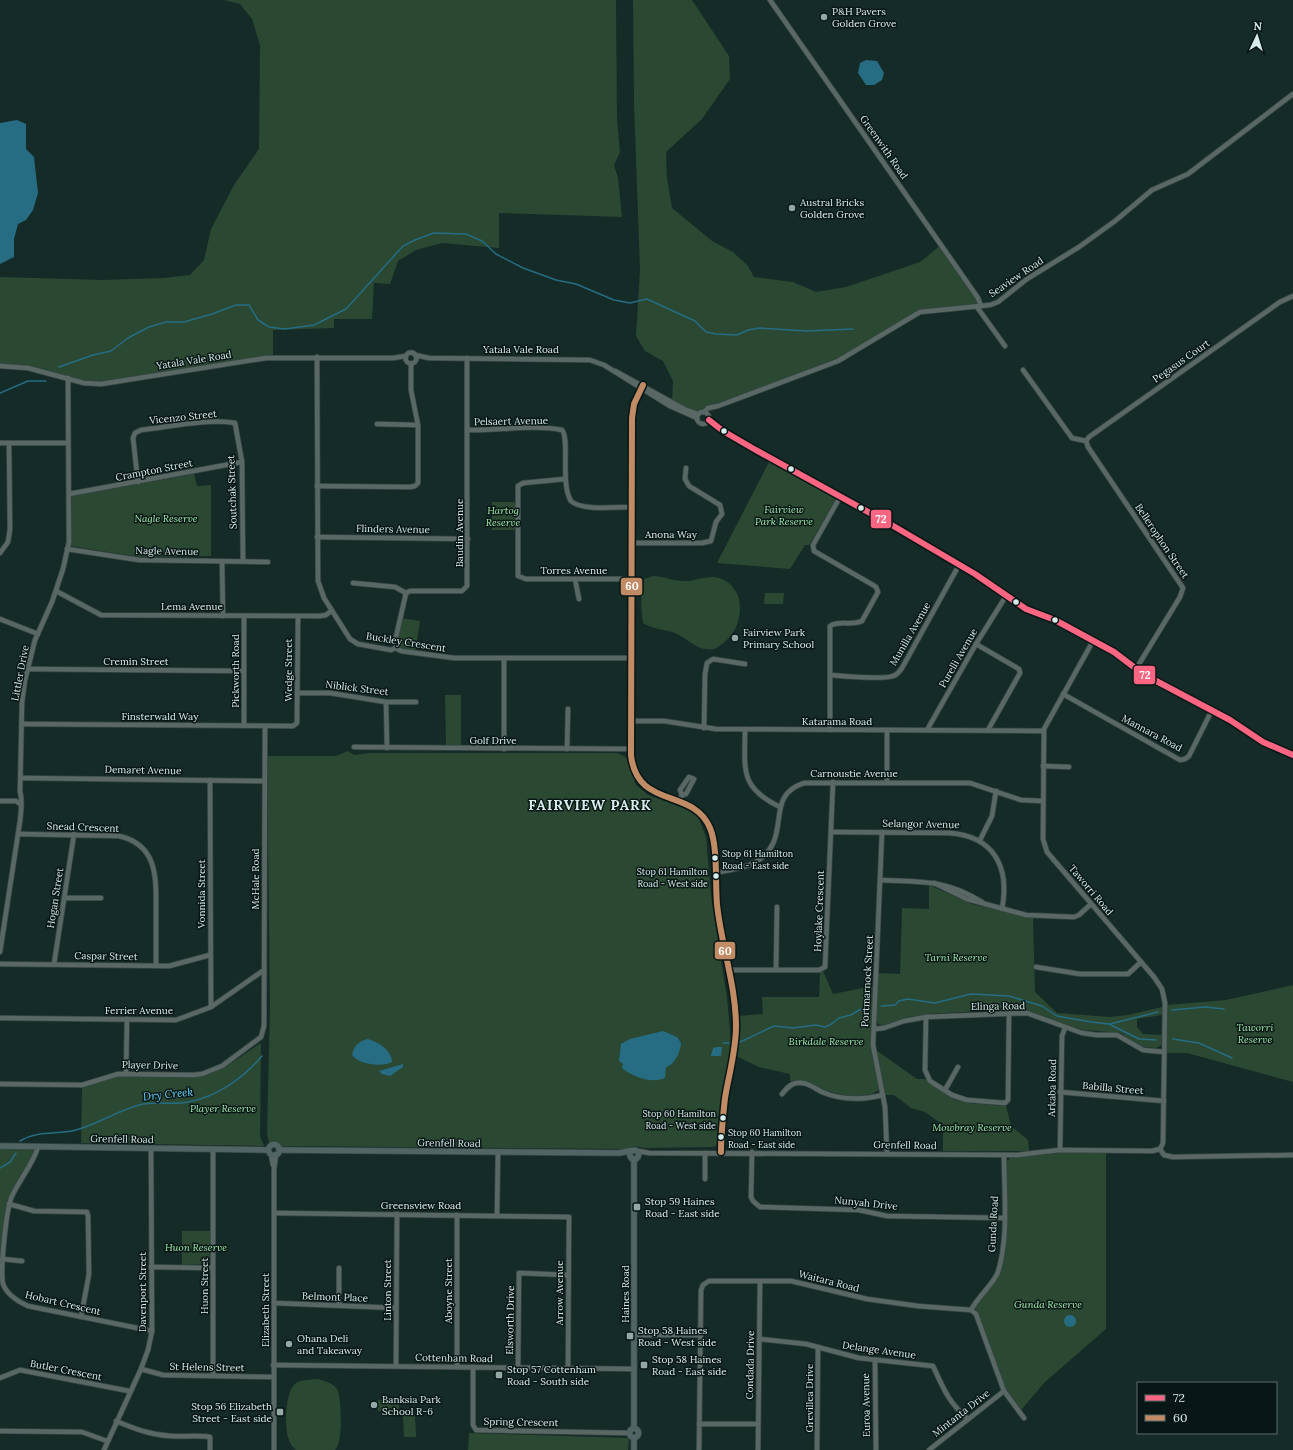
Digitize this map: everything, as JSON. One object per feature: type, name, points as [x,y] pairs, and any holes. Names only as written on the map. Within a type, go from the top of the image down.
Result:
[{"type":"main road","name":"Grenfell Road","points":[[0,1146],[213,1149],[274,1152],[619,1153],[634,1155]]},
{"type":"main road","name":"Haines Road","points":[[632,1436],[639,1433],[634,1428],[634,1155]]},
{"type":"main road","points":[[632,1436],[634,1450]]},
{"type":"street","name":"Greenwith Road","points":[[770,0],[978,298],[979,306]]},
{"type":"street","name":"Seaview Road","points":[[704,412],[708,408],[718,406],[838,361],[920,312],[979,306],[998,302],[1027,279],[1079,247],[1115,221],[1152,190],[1188,174],[1293,94]]},
{"type":"street","name":"Pegasus Court","points":[[1086,441],[1089,437],[1280,302],[1293,296]]},
{"type":"street","points":[[979,306],[1005,346]]},
{"type":"street","name":"Yatala Vale Road","points":[[0,366],[28,368],[68,378],[101,384],[266,358],[406,358],[411,353],[416,357],[429,358],[581,359],[596,362],[698,416]]},
{"type":"street","name":"Buckley Crescent","points":[[318,357],[317,537],[319,586],[331,611],[346,636],[353,642],[390,650],[396,648],[401,651],[447,658],[631,658]]},
{"type":"street","points":[[317,486],[415,486],[419,478],[418,425],[411,390],[411,364],[416,357]]},
{"type":"street","points":[[406,358],[411,364]]},
{"type":"street","name":"Baudin Avenue","points":[[406,593],[410,591],[465,590],[468,582],[467,358]]},
{"type":"street","points":[[1023,370],[1072,438],[1086,441]]},
{"type":"street","name":"Littler Drive","points":[[0,952],[18,834],[20,804],[22,797],[20,792],[23,691],[38,634],[56,591],[68,549],[68,378]]},
{"type":"street","points":[[642,387],[632,411],[631,749],[634,768],[643,783],[656,794],[679,801],[698,811],[710,828],[714,848],[718,916],[735,1008],[736,1036],[734,1055],[725,1099],[721,1152]]},
{"type":"street","points":[[718,406],[709,418],[707,423],[703,425],[698,422],[698,416],[704,412],[709,418],[723,431],[890,524],[959,565],[1026,609],[1055,620],[1114,652],[1136,669],[1212,710],[1263,742],[1293,755]]},
{"type":"street","name":"Soutchak Street","points":[[235,423],[242,462],[243,561]]},
{"type":"street","name":"Vicenzo Street","points":[[138,482],[133,438],[135,433],[141,430],[188,424],[235,423]]},
{"type":"street","points":[[377,424],[418,425]]},
{"type":"street","name":"Pelsaert Avenue","points":[[467,430],[562,430],[565,436],[565,479],[569,499],[573,504],[593,507],[632,507]]},
{"type":"street","name":"Bellerophon Street","points":[[1086,441],[1088,447],[1183,588],[1180,597],[1136,669]]},
{"type":"street","points":[[0,443],[68,442]]},
{"type":"street","points":[[0,554],[8,542],[10,529],[9,443]]},
{"type":"street","name":"Crampton Street","points":[[69,494],[242,462]]},
{"type":"street","name":"Anona Way","points":[[632,543],[702,543],[711,541],[716,522],[722,514],[722,509],[720,505],[689,486],[685,479],[686,468]]},
{"type":"street","name":"Torres Avenue","points":[[565,479],[523,483],[518,486],[518,576],[526,579],[632,579]]},
{"type":"street","points":[[830,730],[830,626],[836,623],[858,623],[862,621],[878,592],[876,587],[873,585],[814,551],[813,545],[840,497]]},
{"type":"street","name":"Flinders Avenue","points":[[317,537],[468,539]]},
{"type":"street","name":"Nagle Avenue","points":[[68,549],[139,560],[268,562]]},
{"type":"street","points":[[222,561],[223,616]]},
{"type":"street","name":"Munilla Avenue","points":[[830,675],[881,677],[892,676],[897,673],[902,668],[959,565]]},
{"type":"street","points":[[575,579],[580,599]]},
{"type":"street","points":[[353,583],[395,587],[406,593],[396,637],[396,648]]},
{"type":"street","name":"Lema Avenue","points":[[56,591],[101,615],[320,616],[326,615],[331,611]]},
{"type":"street","name":"Purelli Avenue","points":[[927,730],[976,644],[1006,596]]},
{"type":"street","name":"Pickworth Road","points":[[244,616],[244,725]]},
{"type":"street","name":"Wedge Street","points":[[297,723],[298,616]]},
{"type":"street","points":[[0,619],[38,634]]},
{"type":"street","name":"Taworri Road","points":[[1093,641],[1045,725],[1043,766],[1045,848],[1159,983],[1164,995],[1163,1142],[1160,1149]]},
{"type":"street","points":[[976,644],[1019,668],[1020,673],[988,730]]},
{"type":"street","points":[[504,658],[504,749]]},
{"type":"street","points":[[704,728],[704,674],[707,663],[713,659],[745,664]]},
{"type":"street","name":"Cremin Street","points":[[28,669],[244,671]]},
{"type":"street","name":"Niblick Street","points":[[297,693],[330,692],[386,702],[416,702]]},
{"type":"street","name":"Mannara Road","points":[[1063,694],[1180,760],[1185,759],[1188,756],[1212,710]]},
{"type":"street","points":[[386,702],[387,748]]},
{"type":"street","points":[[567,749],[568,709]]},
{"type":"street","name":"Katarama Road","points":[[631,721],[664,721],[704,728],[1044,731]]},
{"type":"street","name":"Finsterwald Way","points":[[22,724],[292,726],[297,723]]},
{"type":"street","name":"McHale Road","points":[[264,1032],[265,726]]},
{"type":"street","points":[[746,729],[746,777],[759,795],[780,807]]},
{"type":"street","points":[[887,730],[887,782]]},
{"type":"street","name":"Golf Drive","points":[[354,747],[631,749]]},
{"type":"street","points":[[1043,766],[1069,766]]},
{"type":"street","name":"Demaret Avenue","points":[[21,778],[264,781]]},
{"type":"street","name":"Vonnida Street","points":[[210,780],[211,1007]]},
{"type":"street","name":"Carnoustie Avenue","points":[[715,873],[750,865],[769,852],[778,835],[780,807],[788,792],[800,784],[833,782],[970,783],[1021,800],[1043,801]]},
{"type":"street","name":"Hoylake Crescent","points":[[728,970],[819,970],[825,967],[833,782]]},
{"type":"street","points":[[980,840],[992,816],[996,791]]},
{"type":"street","points":[[679,801],[682,795]]},
{"type":"street","points":[[0,801],[16,801],[20,804]]},
{"type":"street","name":"Selangor Avenue","points":[[831,832],[959,833],[980,840],[997,857],[1002,868],[1005,882],[1002,909]]},
{"type":"street","name":"Portmarnock Street","points":[[882,832],[874,1055],[887,1117],[887,1154]]},
{"type":"street","name":"Snead Crescent","points":[[18,834],[74,834],[125,838],[138,844],[150,859],[156,877],[156,965]]},
{"type":"street","name":"Hogan Street","points":[[54,964],[74,834]]},
{"type":"street","points":[[880,880],[934,883],[967,899],[1033,916],[1074,917],[1091,904]]},
{"type":"street","points":[[65,898],[101,898]]},
{"type":"street","points":[[776,969],[777,908]]},
{"type":"street","name":"Caspar Street","points":[[0,962],[175,965],[210,955]]},
{"type":"street","points":[[1036,967],[1080,974],[1128,974],[1141,962]]},
{"type":"street","name":"Ferrier Avenue","points":[[0,1018],[176,1020],[211,1007],[264,970]]},
{"type":"street","name":"Elinga Road","points":[[874,1029],[884,1028],[904,1021],[926,1017],[982,1014],[1009,1015],[1027,1013],[1065,1028],[1097,1035],[1117,1034],[1143,1050],[1164,1052]]},
{"type":"street","points":[[926,1017],[925,1059],[927,1077],[945,1090],[967,1100],[1005,1103],[1008,1100],[1009,1015]]},
{"type":"street","points":[[126,1073],[127,1019]]},
{"type":"street","name":"Arkaba Road","points":[[1060,1150],[1062,1036],[1065,1028]]},
{"type":"street","name":"Player Drive","points":[[0,1084],[82,1085],[109,1075],[126,1073],[202,1074],[222,1066],[261,1037],[264,1032]]},
{"type":"street","points":[[945,1090],[958,1067]]},
{"type":"street","points":[[782,1094],[789,1086],[795,1083],[801,1083],[823,1092],[852,1099],[872,1098],[883,1095]]},
{"type":"street","name":"Babilla Street","points":[[1060,1092],[1164,1101]]},
{"type":"street","name":"Hobart Crescent","points":[[38,1147],[36,1155],[21,1178],[9,1204],[1,1277],[8,1294],[20,1302],[81,1317],[152,1331]]},
{"type":"street","name":"Davenport Street","points":[[104,1450],[141,1369],[148,1350],[152,1331],[151,1148]]},
{"type":"street","name":"Huon Street","points":[[212,1376],[213,1149]]},
{"type":"street","points":[[1160,1149],[1164,1155],[1173,1156],[1293,1155]]},
{"type":"street","name":"Grenfell Road","points":[[634,1155],[649,1153],[752,1152],[1004,1155],[1030,1154],[1060,1150],[1152,1151],[1160,1149]]},
{"type":"street","name":"Elizabeth Street","points":[[274,1152],[274,1450]]},
{"type":"street","points":[[704,1152],[705,1178]]},
{"type":"street","name":"Nunyah Drive","points":[[752,1152],[751,1197],[753,1202],[760,1207],[859,1210],[887,1216],[1004,1218]]},
{"type":"street","points":[[497,1215],[498,1153]]},
{"type":"street","name":"Gunda Road","points":[[971,1310],[976,1301],[998,1273],[1003,1247],[1004,1155]]},
{"type":"street","points":[[9,1204],[34,1211],[86,1212],[88,1216],[89,1274],[81,1317]]},
{"type":"street","name":"Greensview Road","points":[[274,1213],[568,1217]]},
{"type":"street","name":"Linton Street","points":[[396,1366],[397,1214]]},
{"type":"street","name":"Aboyne Street","points":[[456,1215],[457,1367]]},
{"type":"street","name":"Arrow Avenue","points":[[568,1217],[568,1369]]},
{"type":"street","points":[[2,1259],[22,1261]]},
{"type":"street","points":[[151,1267],[213,1268]]},
{"type":"street","points":[[339,1268],[340,1305]]},
{"type":"street","name":"Elsworth Drive","points":[[518,1368],[519,1274],[568,1275]]},
{"type":"street","name":"Waitara Road","points":[[699,1450],[701,1290],[703,1285],[709,1281],[791,1281],[867,1299],[918,1306],[971,1310]]},
{"type":"street","name":"Condada Drive","points":[[758,1450],[760,1281]]},
{"type":"street","name":"Belmont Place","points":[[274,1303],[396,1308]]},
{"type":"street","points":[[971,1310],[976,1314],[1004,1391],[1024,1418]]},
{"type":"street","points":[[634,1334],[701,1335]]},
{"type":"street","name":"Delange Avenue","points":[[760,1339],[806,1344],[859,1358],[933,1366],[948,1398],[955,1408],[968,1419]]},
{"type":"street","name":"Grevillea Drive","points":[[817,1450],[818,1347]]},
{"type":"street","name":"Euroa Avenue","points":[[875,1360],[876,1450]]},
{"type":"street","name":"Cottenham Road","points":[[273,1365],[634,1369]]},
{"type":"street","name":"Spring Crescent","points":[[473,1367],[473,1425],[476,1430],[632,1436]]},
{"type":"street","name":"St Helens Street","points":[[141,1369],[163,1375],[273,1377]]},
{"type":"street","name":"Butler Crescent","points":[[0,1378],[20,1370],[130,1391]]},
{"type":"street","name":"Mintanta Drive","points":[[929,1450],[1004,1391]]},
{"type":"street","points":[[116,1422],[140,1432],[152,1434],[173,1436],[200,1435],[210,1437],[210,1450]]},
{"type":"street","points":[[699,1424],[758,1424]]},
{"type":"street","points":[[0,1431],[82,1432],[107,1441]]},
{"type":"green space","points":[[224,0],[616,0],[617,119],[620,152],[614,165],[618,178],[622,217],[499,213],[499,248],[442,243],[416,250],[398,261],[390,284],[374,283],[372,319],[334,319],[334,328],[273,330],[273,357],[93,384],[28,368],[0,366],[0,277],[101,280],[164,278],[190,275],[204,260],[211,229],[234,185],[259,149],[260,45],[252,19],[240,4]]},
{"type":"green space","points":[[633,0],[692,0],[729,56],[730,79],[702,119],[666,152],[667,178],[672,208],[712,241],[733,252],[748,266],[754,277],[793,282],[816,292],[846,287],[920,262],[941,245],[979,301],[977,307],[927,310],[817,370],[714,410],[698,412],[672,402],[673,381],[663,361],[645,351],[636,336],[640,269],[634,103]]},
{"type":"green space","name":"Fairview Park Reserve","points":[[770,460],[834,496],[835,501],[809,545],[805,545],[790,569],[717,563]]},
{"type":"green space","name":"Nagle Reserve","points":[[194,474],[197,486],[211,485],[211,556],[139,557],[70,546],[72,496]]},
{"type":"green space","name":"Hartog Reserve","points":[[492,502],[515,502],[515,530],[492,530]]},
{"type":"green space","points":[[653,576],[683,581],[707,577],[717,577],[722,579],[731,585],[736,592],[739,601],[740,611],[735,630],[722,644],[714,649],[708,649],[697,646],[678,634],[654,628],[643,623],[641,601],[644,579]]},
{"type":"green space","points":[[765,593],[784,593],[783,604],[764,604]]},
{"type":"green space","points":[[401,618],[420,621],[415,653],[396,648]]},
{"type":"green space","points":[[445,695],[461,695],[461,745],[446,745]]},
{"type":"green space","points":[[348,751],[354,755],[370,753],[617,753],[626,757],[636,785],[648,795],[684,808],[698,816],[706,837],[711,895],[727,998],[731,1043],[717,1145],[714,1147],[645,1148],[634,1146],[628,1149],[281,1146],[269,1143],[267,1133],[270,1008],[267,756],[336,756]]},
{"type":"green space","name":"Tarni Reserve","points":[[929,885],[972,904],[1033,918],[1035,992],[1057,1013],[1110,1017],[1128,1015],[1162,1007],[1162,1015],[1137,1019],[1137,1027],[1143,1034],[1162,1035],[1161,1045],[1156,1048],[1144,1047],[1136,1044],[1121,1033],[1083,1030],[1027,1010],[1000,1013],[982,1011],[926,1014],[904,1018],[884,1026],[878,1024],[876,1019],[878,973],[900,974],[902,908],[929,909]]},
{"type":"green space","name":"Birkdale Reserve","points":[[820,971],[823,971],[833,994],[873,986],[871,1046],[879,1090],[872,1094],[852,1097],[824,1090],[802,1080],[790,1081],[790,1074],[759,1067],[736,1056],[738,1016],[763,1014],[762,997],[819,997]]},
{"type":"green space","name":"Taworri Reserve","points":[[1293,985],[1293,1082],[1187,1053],[1167,1053],[1167,1005],[1226,1000]]},
{"type":"green space","name":"Player Reserve","points":[[261,1043],[260,1136],[264,1146],[81,1143],[82,1086],[126,1075],[193,1078],[203,1076],[221,1069]]},
{"type":"green space","name":"Mowbray Reserve","points":[[876,1050],[917,1079],[926,1079],[928,1083],[953,1097],[968,1103],[1006,1106],[1011,1126],[1028,1140],[1029,1151],[943,1151],[943,1125],[925,1112],[911,1108],[894,1095],[885,1095]]},
{"type":"green space","points":[[0,1149],[32,1149],[34,1151],[34,1155],[20,1177],[5,1210],[0,1260]]},
{"type":"green space","name":"Gunda Reserve","points":[[1106,1152],[1106,1329],[1045,1382],[1021,1410],[1006,1390],[975,1308],[1000,1272],[1005,1247],[1006,1162],[1010,1158],[1060,1153]]},
{"type":"green space","name":"Huon Reserve","points":[[182,1231],[211,1231],[209,1264],[182,1265]]},
{"type":"green space","points":[[318,1379],[333,1385],[339,1394],[341,1421],[338,1446],[335,1450],[296,1450],[289,1441],[286,1427],[286,1410],[290,1393],[292,1387],[296,1383],[304,1380]]},
{"type":"green space","points":[[378,1400],[399,1401],[399,1411],[378,1411]]},
{"type":"green space","points":[[403,1415],[415,1415],[416,1437],[404,1437]]},
{"type":"green space","points":[[469,1433],[629,1438],[628,1450],[468,1450]]},
{"type":"water","points":[[866,60],[877,61],[884,73],[882,80],[874,85],[866,85],[858,73],[860,63]]},
{"type":"water","points":[[17,120],[26,124],[26,149],[34,157],[38,193],[33,210],[26,220],[18,224],[14,239],[14,257],[0,264],[0,123]]},
{"type":"water","points":[[663,1031],[677,1037],[681,1043],[680,1050],[676,1058],[672,1064],[666,1067],[665,1078],[660,1080],[642,1079],[622,1068],[623,1064],[619,1061],[621,1044],[630,1039]]},
{"type":"water","points":[[367,1039],[384,1047],[390,1054],[392,1062],[377,1065],[365,1063],[355,1058],[352,1055],[355,1047]]},
{"type":"water","points":[[722,1047],[721,1056],[711,1056],[713,1048]]},
{"type":"water","points":[[403,1064],[403,1067],[390,1076],[382,1074],[379,1071]]},
{"type":"water","points":[[1068,1315],[1072,1315],[1076,1321],[1072,1327],[1068,1327],[1064,1323],[1064,1319]]},
{"type":"waterway","points":[[59,367],[93,355],[111,351],[128,338],[149,327],[166,322],[184,322],[236,305],[249,305],[258,320],[269,327],[285,329],[314,325],[346,309],[403,246],[434,233],[466,234],[482,241],[496,254],[523,268],[556,280],[576,284],[614,300],[630,303],[647,299],[695,321],[706,332],[737,335],[748,330],[760,328],[807,331],[853,329]]},
{"type":"waterway","points":[[0,393],[28,381],[46,381]]},
{"type":"waterway","points":[[881,1006],[895,1005],[899,1001],[908,999],[935,1003],[971,994],[1009,996],[1042,1006],[1057,1016],[1109,1024],[1139,1039],[1156,1040]]},
{"type":"waterway","points":[[740,1042],[774,1026],[793,1028],[816,1025],[825,1027],[839,1018],[851,1015],[866,1006]]},
{"type":"waterway","points":[[1172,1010],[1205,1007],[1224,1009]]},
{"type":"waterway","points":[[1110,1024],[1158,1012]]},
{"type":"waterway","points":[[1173,1039],[1199,1043],[1232,1058]]},
{"type":"waterway","points":[[723,1043],[729,1043]]},
{"type":"waterway","name":"Dry Creek","points":[[20,1141],[34,1135],[76,1130],[139,1105],[151,1103],[182,1103],[209,1096],[238,1079],[262,1056]]},
{"type":"waterway","name":"Dry Creek","points":[[0,1168],[10,1162],[16,1153]]},
{"type":"transit line","name":"60","points":[[643,385],[634,404],[632,418],[631,755],[635,772],[643,784],[666,797],[691,807],[702,815],[713,836],[717,904],[734,996],[736,1026],[734,1053],[725,1098],[721,1152]]},
{"type":"transit line","name":"72","points":[[709,420],[723,431],[754,449],[890,524],[975,574],[1026,609],[1055,620],[1114,652],[1143,674],[1230,720],[1263,742],[1293,755]]},
{"type":"place","name":"P&H Pavers Golden Grove","points":[[824,17]]},
{"type":"place","name":"Austral Bricks Golden Grove","points":[[792,208]]},
{"type":"place","name":"Fairview Park Primary School","points":[[735,638]]},
{"type":"place","name":"Stop 61 Hamilton Road - East side","points":[[715,858]]},
{"type":"place","name":"Stop 61 Hamilton Road - West side","points":[[716,876]]},
{"type":"place","name":"Stop 60 Hamilton Road - West side","points":[[723,1118]]},
{"type":"place","name":"Stop 60 Hamilton Road - East side","points":[[721,1137]]},
{"type":"place","name":"Stop 59 Haines Road - East side","points":[[637,1207]]},
{"type":"place","name":"Stop 58 Haines Road - West side","points":[[630,1336]]},
{"type":"place","name":"Ohana Deli and Takeaway","points":[[289,1344]]},
{"type":"place","name":"Stop 58 Haines Road - East side","points":[[644,1365]]},
{"type":"place","name":"Stop 57 Cottenham Road - South side","points":[[499,1375]]},
{"type":"place","name":"Banksia Park School R-6","points":[[374,1405]]},
{"type":"place","name":"Stop 56 Elizabeth Street - East side","points":[[280,1412]]},
{"type":"district","name":"FAIRVIEW PARK","points":[[590,805]]}]
